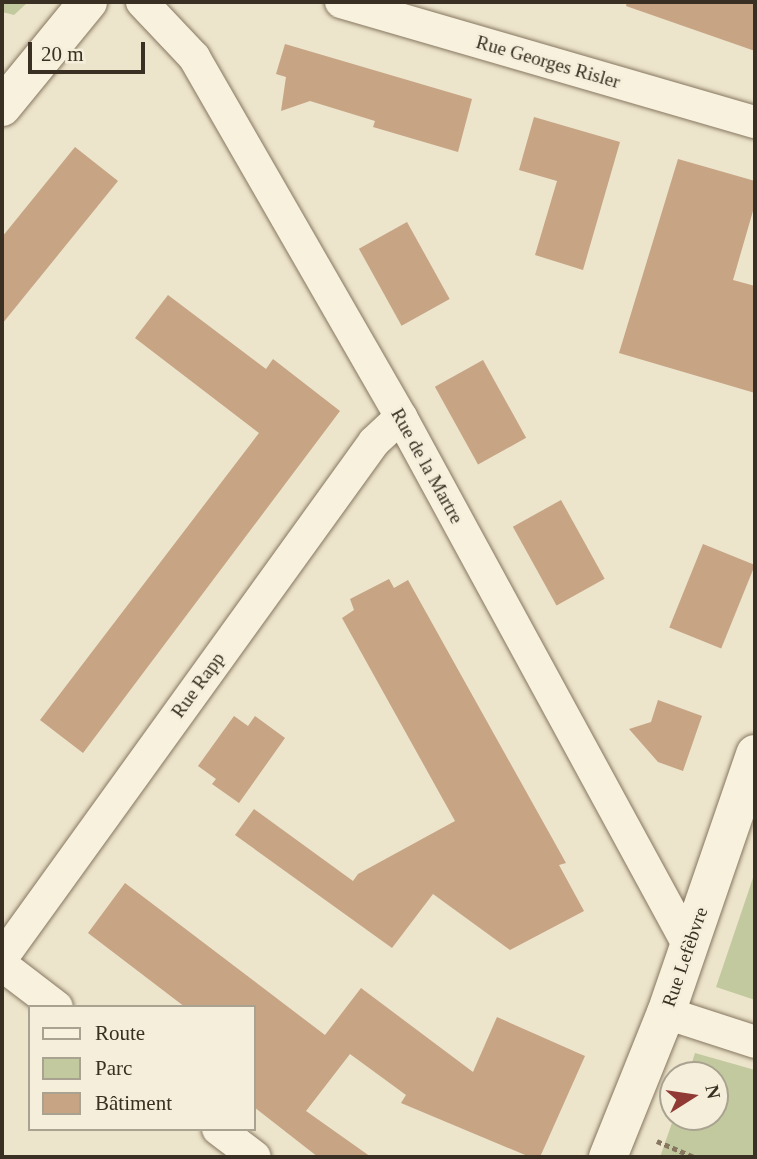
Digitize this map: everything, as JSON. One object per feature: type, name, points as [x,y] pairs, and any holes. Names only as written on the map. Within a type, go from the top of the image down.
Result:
[{"type":"main road","points":[[2,107],[88,2]]},
{"type":"main road","name":"Rue Lefèbvre","points":[[608,1157],[666,1013],[755,754]]},
{"type":"street","name":"Rue de la Martre","points":[[142,2],[194,57],[401,417],[689,946]]},
{"type":"street","name":"Rue Georges Risler","points":[[341,2],[755,122]]},
{"type":"street","name":"Rue Rapp","points":[[2,958],[374,442],[401,417]]},
{"type":"street","points":[[2,965],[54,1005]]},
{"type":"street","points":[[666,1013],[755,1042]]},
{"type":"street","points":[[221,1131],[255,1157]]},
{"type":"green space","points":[[2,2],[28,2],[14,15],[2,12]]},
{"type":"green space","points":[[755,872],[755,1000],[716,987]]},
{"type":"green space","points":[[695,1053],[723,1061],[692,1061]]},
{"type":"green space","points":[[729,1063],[755,1070],[755,1157],[660,1157],[669,1131],[729,1131]]},
{"type":"building","points":[[627,2],[755,2],[755,51],[626,6]]},
{"type":"building","points":[[285,44],[472,99],[458,152],[373,127],[375,121],[310,101],[281,111],[286,77],[276,74]]},
{"type":"building","points":[[534,117],[620,142],[583,270],[535,255],[557,181],[519,170]]},
{"type":"building","points":[[75,147],[118,181],[2,324],[2,237]]},
{"type":"building","points":[[678,159],[755,181],[755,204],[733,280],[755,286],[755,393],[619,353]]},
{"type":"building","points":[[407,222],[450,299],[402,326],[359,249]]},
{"type":"building","points":[[168,295],[266,369],[273,359],[340,411],[83,753],[40,720],[259,433],[135,338]]},
{"type":"building","points":[[483,360],[526,438],[478,465],[435,387]]},
{"type":"building","points":[[561,500],[605,579],[557,605],[513,527]]},
{"type":"building","points":[[703,544],[755,565],[721,648],[669,627]]},
{"type":"building","points":[[389,579],[394,588],[408,580],[566,863],[559,865],[584,911],[510,950],[433,894],[392,948],[235,835],[254,809],[353,881],[358,874],[455,821],[342,618],[354,610],[350,599]]},
{"type":"building","points":[[658,700],[702,716],[683,771],[658,762],[629,729],[651,722]]},
{"type":"building","points":[[234,716],[248,726],[255,716],[285,738],[239,803],[212,784],[216,779],[198,766]]},
{"type":"building","points":[[125,883],[325,1035],[361,988],[473,1072],[497,1017],[585,1056],[540,1157],[530,1157],[401,1103],[406,1095],[350,1054],[306,1111],[371,1157],[318,1157],[256,1109],[256,1005],[182,1005],[88,933]]}]
